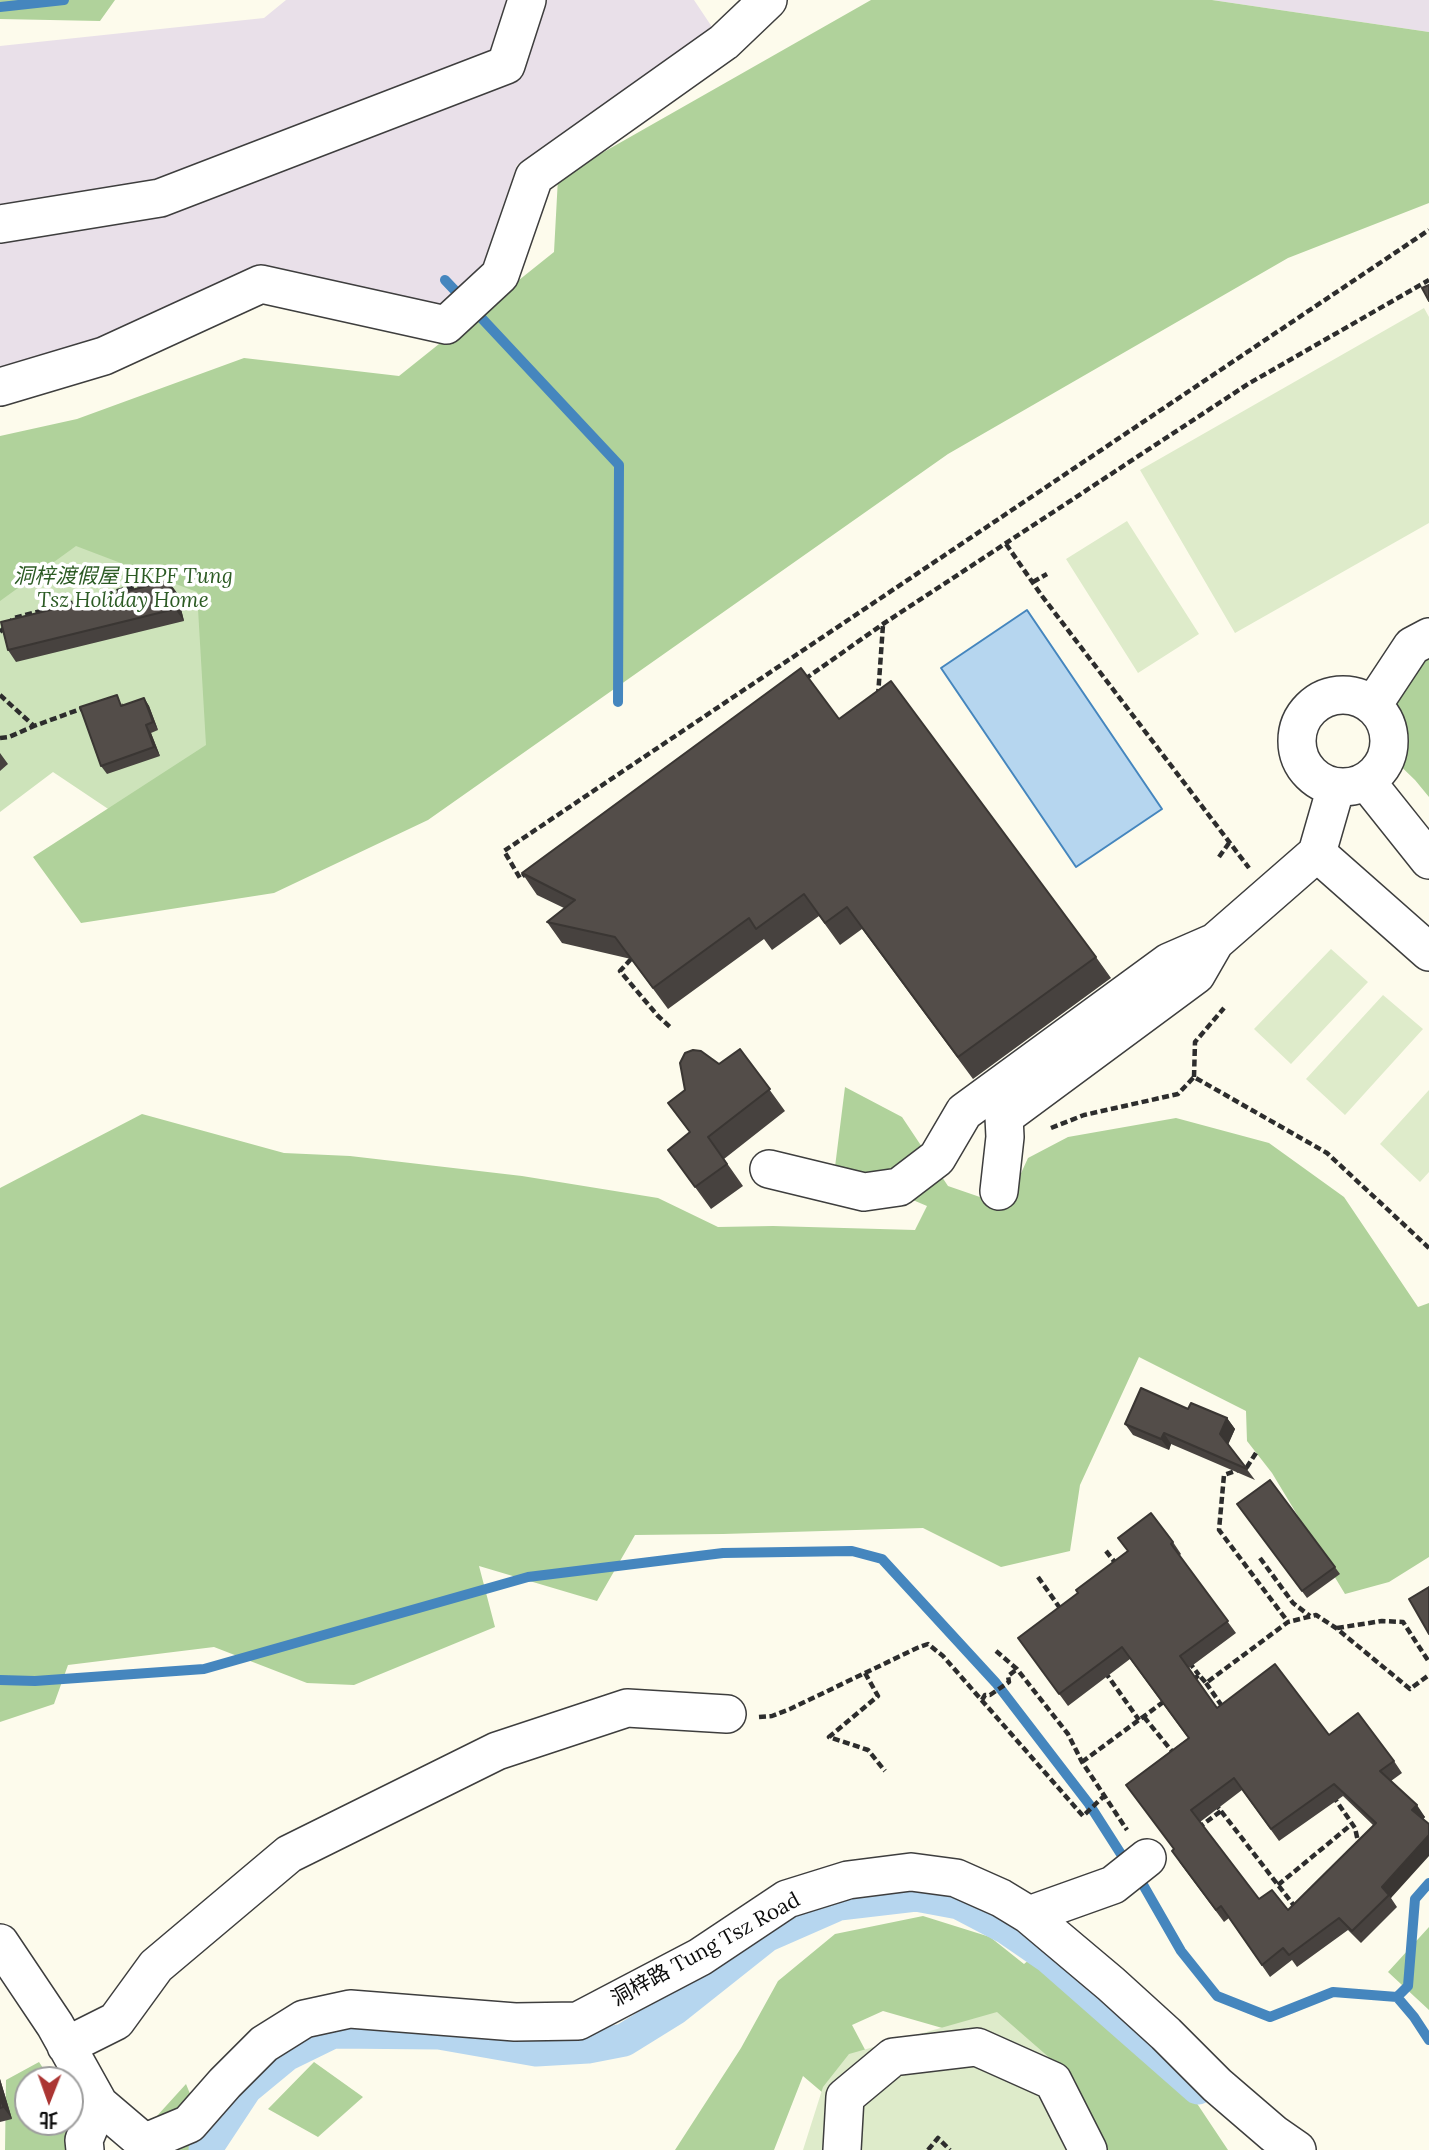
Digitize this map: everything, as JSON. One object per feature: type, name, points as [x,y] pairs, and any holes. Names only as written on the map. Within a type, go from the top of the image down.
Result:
[{"type":"street","points":[[0,224],[160,198],[506,65],[527,0]]},
{"type":"street","points":[[0,387],[104,356],[261,284],[446,325],[500,275],[534,177],[724,41],[768,0]]},
{"type":"street","points":[[1373,705],[1412,646],[1429,637]]},
{"type":"street","points":[[769,1169],[864,1192],[899,1187],[937,1158],[964,1112],[1169,962],[1215,942],[1317,853],[1351,784],[1383,765],[1390,739],[1387,724],[1373,705],[1359,697],[1344,694],[1328,697],[1315,704],[1304,715],[1298,729],[1298,752],[1308,772],[1321,782],[1351,784],[1429,860]]},
{"type":"street","points":[[1317,853],[1429,952]]},
{"type":"street","points":[[999,1191],[1005,1137],[1004,1117],[1196,975],[1215,942]]},
{"type":"street","points":[[66,2046],[116,2021],[156,1966],[289,1854],[497,1751],[628,1708],[727,1714]]},
{"type":"street","points":[[1028,1916],[1113,1885],[1146,1859]]},
{"type":"street","name":"洞梓路 Tung Tsz Road","points":[[0,1943],[66,2046],[99,2104],[150,2146],[188,2124],[264,2044],[304,2019],[350,2009],[515,2022],[579,2021],[700,1957],[787,1899],[848,1880],[911,1872],[956,1878],[1001,1898],[1028,1916],[1111,1984],[1217,2085],[1297,2150]]},
{"type":"street","points":[[842,2150],[845,2097],[893,2057],[977,2048],[1053,2081],[1088,2150]]},
{"type":"street","points":[[85,2150],[84,2140],[99,2104]]},
{"type":"path","points":[[532,870],[520,878],[504,851],[1429,230]]},
{"type":"path","points":[[804,680],[883,624],[1248,384],[1429,280]]},
{"type":"path","points":[[1006,544],[1228,841],[1219,857]]},
{"type":"path","points":[[1033,582],[1047,573]]},
{"type":"path","points":[[0,632],[14,618],[159,580]]},
{"type":"path","points":[[877,700],[883,624]]},
{"type":"path","points":[[0,695],[34,726]]},
{"type":"path","points":[[0,738],[9,737],[93,704]]},
{"type":"path","points":[[631,959],[620,971],[657,1016],[670,1027]]},
{"type":"path","points":[[1005,1137],[1023,1139],[1084,1115],[1178,1094],[1194,1077],[1195,1042],[1224,1008]]},
{"type":"path","points":[[1194,1077],[1327,1153],[1429,1248]]},
{"type":"path","points":[[1256,1453],[1247,1467],[1224,1475],[1219,1530],[1288,1622]]},
{"type":"path","points":[[1106,1551],[1120,1570]]},
{"type":"path","points":[[1260,1558],[1293,1602],[1311,1616]]},
{"type":"path","points":[[1038,1577],[1067,1618]]},
{"type":"path","points":[[1206,1683],[1288,1622],[1316,1615],[1336,1628],[1410,1689],[1429,1675]]},
{"type":"path","points":[[1336,1628],[1382,1621],[1403,1622],[1429,1662]]},
{"type":"path","points":[[727,1714],[743,1718],[772,1716],[928,1644],[943,1656],[1083,1816],[1104,1796]]},
{"type":"path","points":[[996,1651],[1017,1669],[1068,1734],[1082,1762],[1146,1859]]},
{"type":"path","points":[[1185,1656],[1227,1715]]},
{"type":"path","points":[[982,1700],[985,1695],[990,1695],[1009,1682],[1008,1676],[1017,1669]]},
{"type":"path","points":[[1103,1669],[1179,1759]]},
{"type":"path","points":[[865,1673],[878,1696],[829,1737],[868,1750],[886,1771]]},
{"type":"path","points":[[1188,1684],[1199,1675]]},
{"type":"path","points":[[1082,1762],[1166,1700]]},
{"type":"path","points":[[1329,1789],[1352,1824],[1360,1850]]},
{"type":"path","points":[[1213,1802],[1302,1916]]},
{"type":"path","points":[[1191,1833],[1221,1811]]},
{"type":"path","points":[[1278,1885],[1352,1824]]},
{"type":"path","points":[[928,2150],[938,2138],[950,2150]]},
{"type":"shaded area","points":[[286,0],[694,0],[712,27],[517,165],[483,264],[440,304],[259,264],[97,338],[0,367],[0,46],[264,18]]},
{"type":"shaded area","points":[[1212,0],[1429,0],[1429,32]]},
{"type":"green space","points":[[0,0],[115,0],[100,21],[0,19]]},
{"type":"green space","points":[[871,0],[1212,0],[1429,32],[1429,203],[1288,258],[948,454],[428,820],[274,893],[81,923],[33,857],[206,745],[197,592],[76,546],[0,601],[0,436],[77,419],[244,358],[399,376],[554,252],[558,178]]},
{"type":"green space","points":[[1424,308],[1429,317],[1429,523],[1235,633],[1140,470]]},
{"type":"green space","name":"洞梓渡假屋 HKPF Tung Tsz Holiday Home","points":[[250,423],[243,783],[159,843],[53,772],[0,812],[0,483]]},
{"type":"green space","points":[[1127,521],[1199,634],[1138,673],[1066,559]]},
{"type":"green space","points":[[1429,637],[1429,797],[1388,754],[1390,739],[1381,713]]},
{"type":"green space","points":[[1331,949],[1368,982],[1291,1064],[1254,1029]]},
{"type":"green space","points":[[1383,995],[1423,1029],[1345,1115],[1306,1079]]},
{"type":"green space","points":[[845,1087],[902,1117],[948,1186],[1006,1206],[1028,1158],[1068,1137],[1176,1118],[1269,1143],[1344,1197],[1418,1307],[1429,1303],[1429,1557],[1389,1582],[1345,1594],[1272,1473],[1247,1441],[1246,1411],[1139,1357],[1080,1485],[1070,1551],[1001,1567],[923,1528],[635,1535],[597,1601],[479,1566],[495,1627],[354,1685],[307,1683],[214,1647],[68,1665],[54,1704],[0,1722],[0,1188],[142,1114],[284,1153],[350,1156],[522,1176],[658,1198],[718,1227],[915,1230],[927,1206],[835,1167]]},
{"type":"green space","points":[[1429,1090],[1429,1172],[1420,1182],[1380,1144]]},
{"type":"green space","points":[[923,1916],[990,1937],[1024,1964],[1071,1925],[1152,2036],[1228,2150],[1087,2150],[1005,2046],[883,2011],[852,2025],[890,2097],[883,2144],[803,2076],[774,2150],[675,2150],[741,2048],[778,1981],[835,1934]]},
{"type":"green space","points":[[1429,1927],[1429,2010],[1388,1972]]},
{"type":"green space","points":[[997,2012],[1075,2080],[1098,2150],[803,2150],[823,2087],[849,2054]]},
{"type":"green space","points":[[314,2062],[363,2097],[318,2137],[268,2109]]},
{"type":"green space","points":[[14,2076],[14,2136],[67,2136],[66,2150],[5,2150],[6,2080]]},
{"type":"green space","points":[[186,2084],[213,2150],[177,2150],[146,2128]]},
{"type":"water","points":[[1027,610],[1162,809],[1076,867],[941,668]]},
{"type":"building","points":[[1429,285],[1429,301],[1422,288]]},
{"type":"building","points":[[168,581],[175,609],[8,650],[1,622]]},
{"type":"building","points":[[801,668],[839,719],[891,681],[1096,957],[958,1057],[847,907],[825,923],[804,894],[756,929],[749,918],[653,988],[615,937],[547,922],[575,900],[522,873]]},
{"type":"building","points":[[117,695],[121,706],[144,698],[153,722],[146,725],[154,747],[101,766],[80,707]]},
{"type":"building","points":[[740,1049],[770,1089],[708,1137],[727,1164],[695,1187],[668,1150],[690,1132],[668,1103],[685,1090],[680,1063],[685,1053],[693,1050],[701,1051],[719,1064]]},
{"type":"building","points":[[1141,1388],[1188,1409],[1191,1403],[1227,1418],[1220,1434],[1247,1469],[1164,1433],[1161,1439],[1125,1424]]},
{"type":"building","points":[[1270,1480],[1335,1567],[1302,1591],[1237,1504]]},
{"type":"building","points":[[1151,1513],[1228,1621],[1180,1656],[1217,1708],[1275,1664],[1329,1735],[1358,1713],[1394,1761],[1380,1771],[1417,1805],[1412,1810],[1429,1824],[1429,1835],[1382,1887],[1389,1895],[1352,1931],[1339,1918],[1289,1955],[1283,1948],[1262,1965],[1221,1906],[1216,1910],[1126,1785],[1189,1738],[1122,1647],[1059,1694],[1018,1638],[1128,1551],[1118,1538]],"holes":[[[1234,1778],[1271,1829],[1334,1784],[1376,1823],[1288,1910],[1272,1890],[1259,1899],[1191,1810]]]},
{"type":"building","points":[[1429,1587],[1429,1634],[1409,1599]]},
{"type":"waterway","points":[[0,7],[64,0]]},
{"type":"waterway","points":[[445,280],[462,298]]},
{"type":"waterway","points":[[473,309],[619,465],[618,702]]},
{"type":"waterway","points":[[0,1680],[35,1681],[204,1669],[528,1577],[723,1553],[852,1551],[882,1559],[996,1683],[1089,1804],[1128,1865]]},
{"type":"waterway","points":[[1138,1876],[1181,1951],[1217,1996],[1270,2017],[1333,1992],[1397,1997],[1429,2040]]},
{"type":"waterway","points":[[1397,1997],[1408,1986],[1415,1899],[1429,1883]]},
{"type":"waterway","points":[[205,2150],[246,2088],[286,2055],[333,2032],[439,2033],[536,2050],[588,2047],[624,2040],[674,2009],[766,1936],[839,1904],[916,1895],[959,1903],[1005,1927],[1050,1958],[1198,2088]]}]
